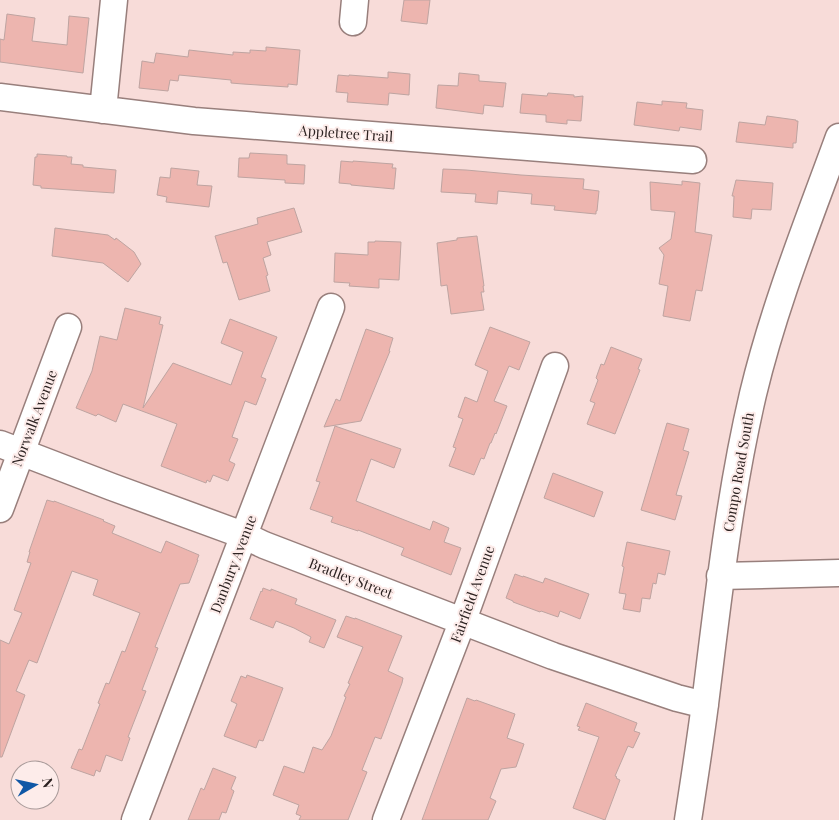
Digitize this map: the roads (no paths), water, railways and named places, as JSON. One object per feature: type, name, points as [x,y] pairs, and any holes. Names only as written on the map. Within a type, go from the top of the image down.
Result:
[{"type":"street","points":[[103,110],[114,0]]},
{"type":"street","name":"Appletree Trail","points":[[0,98],[194,122],[692,160]]},
{"type":"street","name":"Compo Road South","points":[[688,820],[705,705],[720,576],[738,466],[753,393],[788,276],[830,190],[839,137]]},
{"type":"street","name":"Danbury Avenue","points":[[134,820],[331,307]]},
{"type":"street","name":"Norwalk Avenue","points":[[0,509],[11,448],[68,326]]},
{"type":"street","name":"Fairfield Avenue","points":[[386,820],[463,620],[555,366]]},
{"type":"street","name":"Bradley Street","points":[[11,448],[243,535],[553,656],[677,698],[705,705]]},
{"type":"street","points":[[720,576],[839,573]]}]
